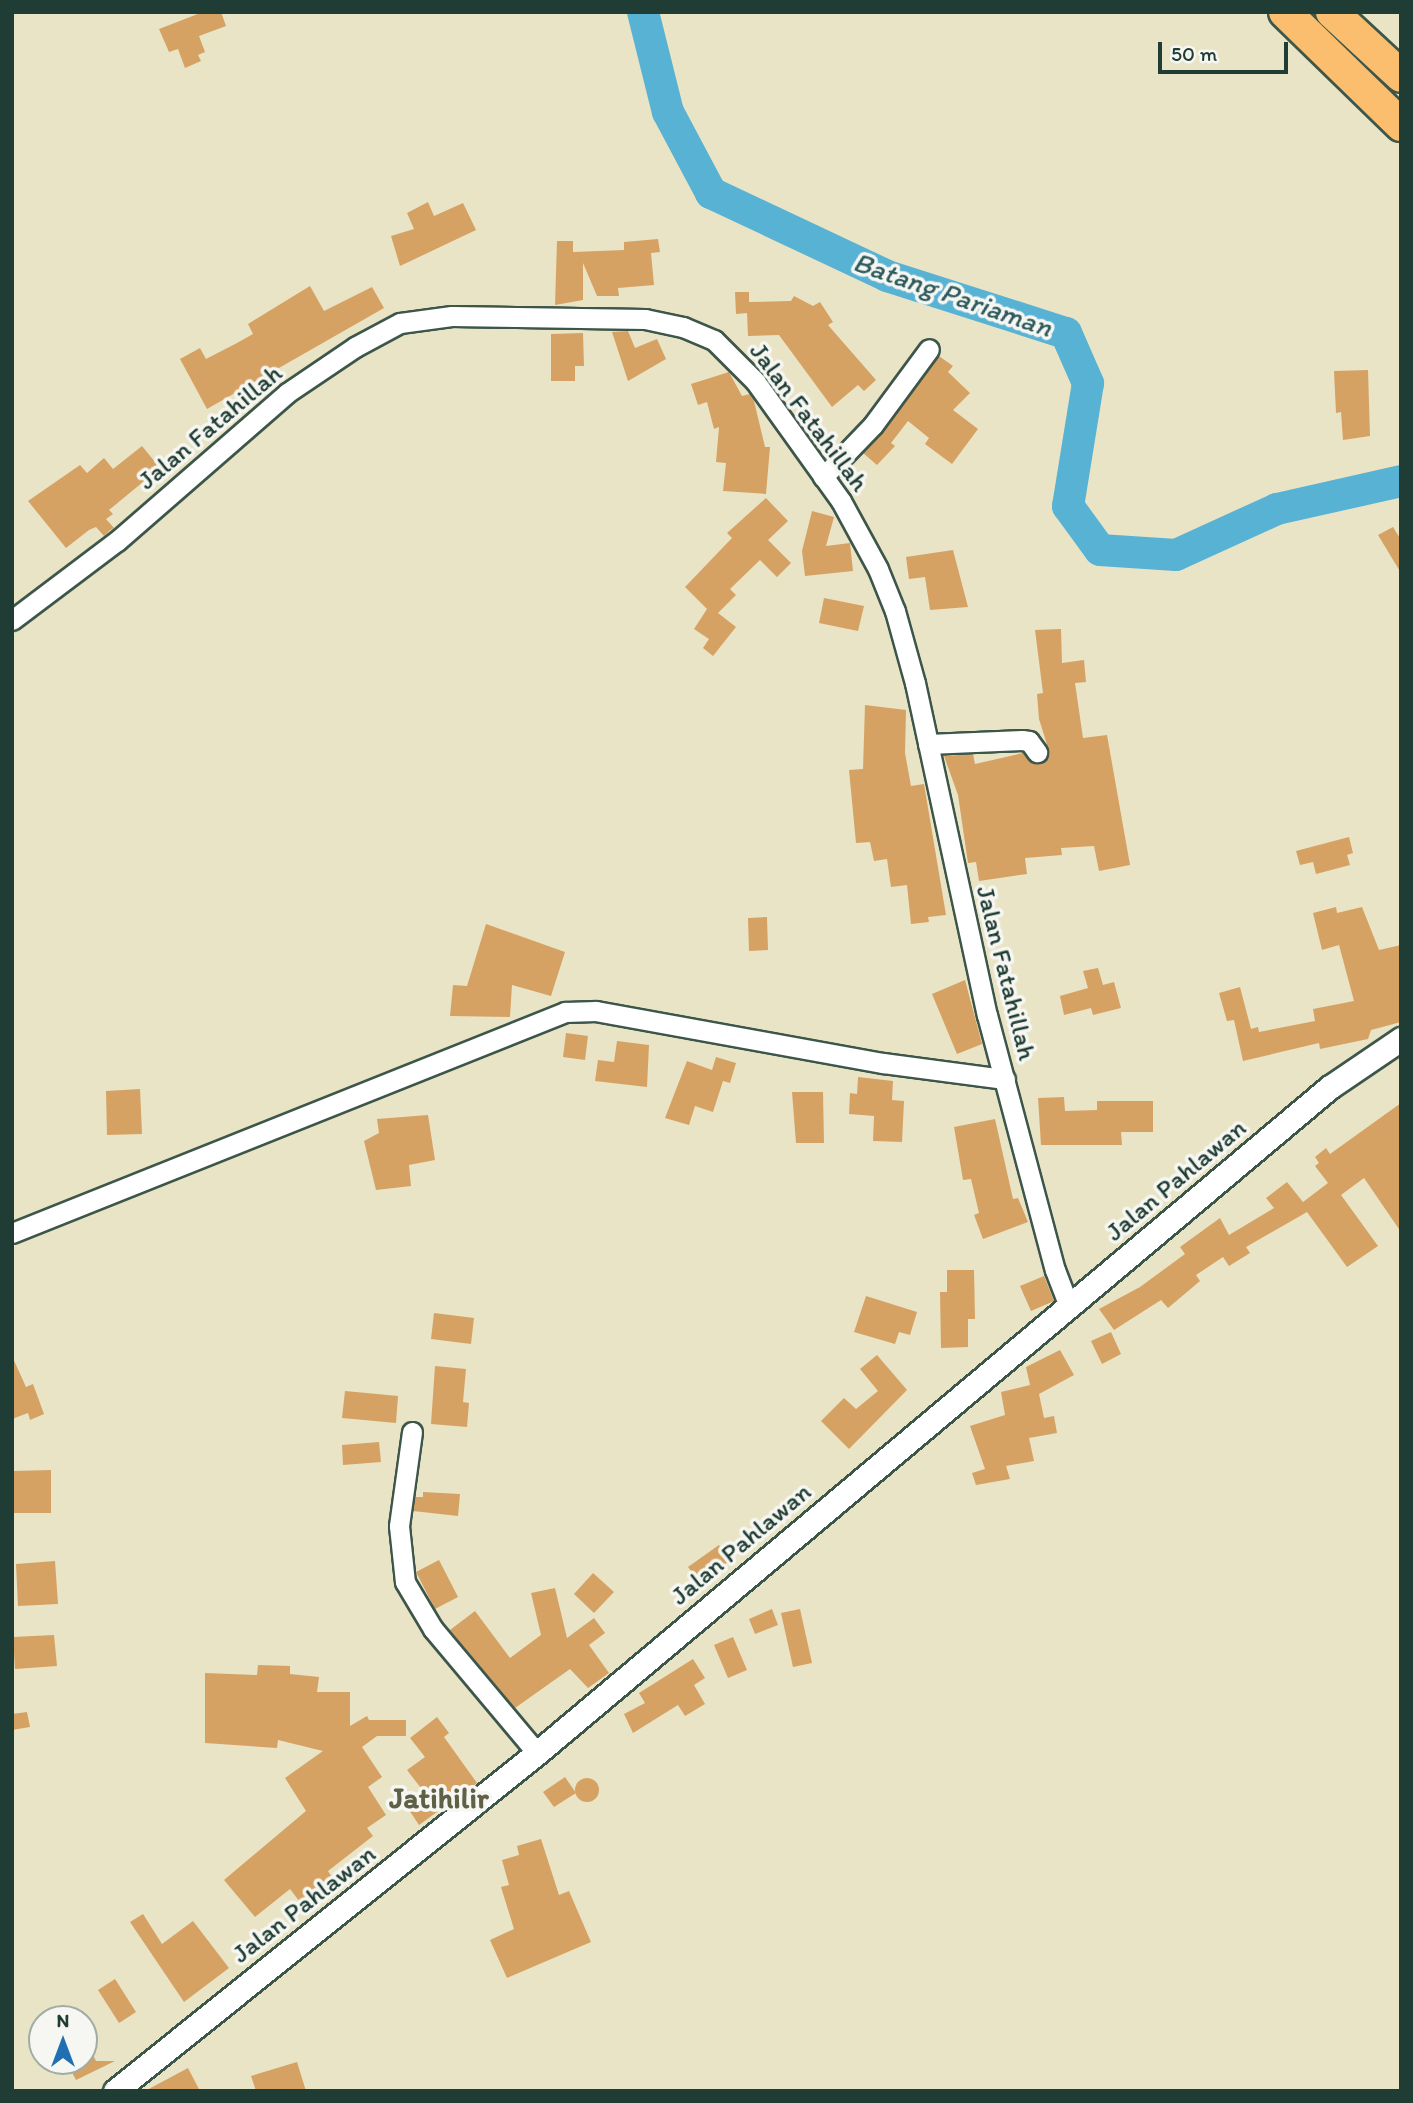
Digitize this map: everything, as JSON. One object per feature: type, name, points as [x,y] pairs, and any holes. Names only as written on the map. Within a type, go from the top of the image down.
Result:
[{"type":"highway","points":[[1285,12],[1401,125]]},
{"type":"highway","points":[[1332,12],[1401,76]]},
{"type":"street","name":"Jalan Fatahillah","points":[[12,620],[117,541],[287,393],[355,347],[412,319],[634,319],[683,327],[714,341],[755,381],[851,517],[878,569],[901,629],[962,910],[1052,1259],[1069,1306]]},
{"type":"street","points":[[823,477],[873,425],[929,349]]},
{"type":"street","points":[[928,744],[1023,740],[1029,741],[1037,752]]},
{"type":"street","points":[[12,1233],[565,1012],[596,1011],[883,1063],[1005,1079]]},
{"type":"street","name":"Jalan Pahlawan","points":[[116,2091],[537,1753],[1330,1087],[1401,1039]]},
{"type":"street","points":[[412,1432],[399,1526],[405,1582],[433,1629],[537,1753]]},
{"type":"building","points":[[203,12],[221,12],[226,26],[199,36],[205,52],[198,55],[201,61],[185,68],[178,49],[169,52],[159,29]]},
{"type":"building","points":[[428,202],[434,216],[463,203],[476,230],[400,266],[391,236],[414,229],[407,213]]},
{"type":"building","points":[[658,239],[660,252],[651,253],[654,285],[618,288],[619,296],[597,296],[583,263],[583,300],[555,305],[557,241],[573,241],[573,252],[624,250],[624,242]]},
{"type":"building","points":[[310,286],[324,311],[372,287],[384,308],[207,409],[180,359],[200,348],[206,359],[237,343],[253,334],[248,324]]},
{"type":"building","points":[[735,292],[749,292],[749,302],[791,301],[794,296],[813,306],[820,302],[833,322],[828,325],[876,380],[864,391],[858,385],[832,407],[779,335],[748,336],[747,313],[736,314]]},
{"type":"building","points":[[628,331],[635,348],[657,339],[666,359],[628,381],[612,332]]},
{"type":"building","points":[[583,333],[584,366],[575,366],[575,381],[551,381],[551,334]]},
{"type":"building","points":[[939,356],[953,366],[948,372],[970,393],[953,410],[978,429],[952,464],[925,444],[929,438],[908,421],[891,443],[895,446],[877,465],[863,453]]},
{"type":"building","points":[[1368,370],[1370,436],[1343,440],[1341,412],[1336,413],[1334,371]]},
{"type":"building","points":[[729,372],[742,396],[750,394],[754,401],[765,447],[770,447],[766,494],[723,491],[726,463],[716,462],[719,427],[714,429],[707,402],[698,405],[691,384]]},
{"type":"building","points":[[142,446],[160,468],[109,510],[113,514],[106,519],[114,528],[104,536],[96,527],[66,548],[28,501],[80,465],[87,473],[104,458],[113,469]]},
{"type":"building","points":[[766,498],[788,521],[768,540],[791,563],[777,577],[760,560],[730,589],[736,595],[718,613],[736,627],[713,656],[703,648],[709,639],[694,629],[707,609],[685,587],[732,538],[727,533]]},
{"type":"building","points":[[812,511],[834,517],[826,546],[850,543],[853,571],[805,576],[802,551]]},
{"type":"building","points":[[1393,527],[1401,540],[1401,573],[1378,535]]},
{"type":"building","points":[[953,550],[968,607],[930,610],[925,577],[909,579],[906,557]]},
{"type":"building","points":[[824,598],[864,606],[858,631],[819,623]]},
{"type":"building","points":[[1061,629],[1062,663],[1084,660],[1086,682],[1075,683],[1083,738],[1107,735],[1130,865],[1099,871],[1094,846],[1061,848],[1062,855],[1025,858],[1027,874],[979,881],[976,862],[968,863],[958,795],[944,756],[973,754],[975,764],[1023,753],[1033,763],[1045,761],[1049,751],[1039,719],[1037,694],[1043,693],[1035,630]]},
{"type":"building","points":[[865,705],[906,710],[905,753],[911,786],[924,784],[946,915],[928,917],[929,922],[911,924],[907,885],[891,887],[887,859],[874,861],[870,842],[856,843],[849,770],[863,769]]},
{"type":"building","points":[[1349,837],[1353,853],[1347,855],[1350,865],[1316,874],[1313,862],[1300,865],[1296,851]]},
{"type":"building","points":[[1336,907],[1337,913],[1362,907],[1379,950],[1401,945],[1401,1022],[1371,1030],[1368,1039],[1320,1049],[1319,1043],[1243,1061],[1234,1020],[1227,1021],[1219,993],[1240,987],[1251,1029],[1258,1027],[1259,1032],[1315,1021],[1313,1009],[1354,1001],[1339,945],[1322,950],[1313,913]]},
{"type":"building","points":[[767,917],[768,950],[749,951],[748,918]]},
{"type":"building","points":[[486,924],[565,952],[551,996],[512,985],[510,1017],[450,1016],[453,985],[467,986]]},
{"type":"building","points":[[1098,968],[1103,985],[1114,982],[1121,1008],[1093,1015],[1091,1008],[1064,1015],[1060,996],[1088,988],[1083,971]]},
{"type":"building","points":[[965,980],[982,1044],[957,1054],[932,994]]},
{"type":"building","points":[[566,1033],[588,1036],[585,1060],[563,1057]]},
{"type":"building","points":[[617,1041],[649,1045],[647,1087],[595,1081],[598,1060],[614,1062]]},
{"type":"building","points":[[716,1057],[736,1063],[730,1083],[723,1081],[713,1112],[695,1106],[689,1125],[665,1118],[687,1061],[712,1070]]},
{"type":"building","points":[[858,1077],[893,1081],[892,1100],[904,1101],[902,1142],[873,1141],[874,1116],[849,1114],[850,1093],[857,1094]]},
{"type":"building","points":[[140,1089],[142,1134],[107,1135],[106,1091]]},
{"type":"building","points":[[792,1092],[823,1092],[824,1143],[796,1143]]},
{"type":"building","points":[[1064,1097],[1065,1111],[1097,1110],[1097,1101],[1153,1101],[1153,1132],[1121,1132],[1122,1145],[1041,1145],[1038,1098]]},
{"type":"building","points":[[1401,1103],[1401,1232],[1364,1178],[1341,1195],[1378,1246],[1347,1267],[1307,1212],[1246,1247],[1250,1253],[1229,1266],[1223,1257],[1196,1275],[1200,1281],[1168,1308],[1161,1300],[1114,1330],[1099,1309],[1140,1287],[1185,1254],[1180,1247],[1220,1218],[1229,1235],[1274,1208],[1266,1198],[1287,1182],[1303,1202],[1328,1183],[1315,1166],[1319,1163],[1315,1157],[1326,1148],[1330,1154]]},
{"type":"building","points":[[428,1115],[435,1160],[409,1165],[411,1186],[376,1190],[364,1141],[379,1133],[377,1119]]},
{"type":"building","points":[[995,1119],[1013,1199],[1018,1198],[1028,1222],[983,1239],[974,1215],[979,1213],[971,1179],[963,1180],[954,1127]]},
{"type":"building","points":[[947,1270],[974,1270],[975,1319],[968,1319],[968,1347],[941,1348],[940,1292],[947,1292]]},
{"type":"building","points":[[1044,1276],[1054,1301],[1031,1311],[1020,1286]]},
{"type":"building","points":[[866,1296],[917,1312],[910,1335],[899,1332],[895,1344],[854,1332]]},
{"type":"building","points":[[434,1313],[474,1318],[471,1344],[431,1339]]},
{"type":"building","points":[[1111,1332],[1121,1354],[1102,1364],[1091,1341]]},
{"type":"building","points":[[1060,1350],[1074,1375],[1039,1394],[1044,1418],[1054,1416],[1057,1433],[1029,1438],[1034,1461],[1006,1466],[1010,1479],[976,1485],[972,1473],[985,1469],[970,1426],[1005,1415],[1001,1392],[1030,1385],[1026,1367]]},
{"type":"building","points":[[877,1355],[907,1390],[849,1449],[821,1421],[844,1398],[856,1409],[878,1391],[860,1369]]},
{"type":"building","points":[[12,1356],[26,1387],[33,1384],[44,1414],[30,1420],[28,1413],[12,1419]]},
{"type":"building","points":[[435,1366],[466,1369],[463,1402],[469,1403],[467,1427],[431,1424]]},
{"type":"building","points":[[345,1391],[398,1396],[396,1423],[342,1418]]},
{"type":"building","points":[[379,1442],[381,1462],[343,1465],[342,1445]]},
{"type":"building","points":[[51,1470],[51,1513],[12,1513],[12,1471]]},
{"type":"building","points":[[423,1492],[460,1494],[458,1516],[413,1511],[415,1497],[423,1497]]},
{"type":"building","points":[[719,1545],[730,1561],[700,1583],[688,1567]]},
{"type":"building","points":[[439,1560],[458,1597],[435,1609],[416,1572]]},
{"type":"building","points":[[55,1561],[58,1604],[18,1606],[16,1564]]},
{"type":"building","points":[[593,1573],[614,1592],[594,1613],[574,1594]]},
{"type":"building","points":[[555,1588],[567,1638],[594,1618],[605,1633],[589,1645],[609,1673],[588,1688],[570,1669],[515,1708],[450,1630],[475,1611],[510,1658],[541,1635],[531,1593]]},
{"type":"building","points":[[772,1609],[778,1625],[755,1634],[749,1619]]},
{"type":"building","points":[[800,1609],[812,1663],[793,1667],[781,1613]]},
{"type":"building","points":[[54,1635],[57,1666],[15,1669],[13,1637]]},
{"type":"building","points":[[733,1637],[747,1670],[728,1678],[714,1645]]},
{"type":"building","points":[[693,1659],[705,1678],[694,1685],[705,1704],[685,1716],[678,1705],[633,1733],[624,1714],[645,1703],[639,1693]]},
{"type":"building","points":[[258,1665],[290,1666],[290,1674],[319,1677],[317,1692],[350,1692],[350,1726],[367,1716],[369,1720],[406,1720],[406,1736],[377,1736],[362,1747],[382,1777],[368,1787],[386,1815],[367,1828],[373,1836],[328,1871],[333,1879],[312,1890],[320,1900],[306,1910],[290,1889],[255,1917],[224,1880],[306,1811],[285,1778],[323,1751],[278,1740],[277,1748],[205,1743],[205,1673],[257,1675]]},
{"type":"building","points":[[27,1712],[30,1727],[12,1730],[12,1714]]},
{"type":"building","points":[[437,1717],[449,1733],[444,1737],[477,1783],[419,1825],[405,1804],[424,1792],[407,1770],[425,1757],[410,1738]]},
{"type":"building","points":[[565,1777],[576,1793],[554,1807],[543,1792]]},
{"type":"building","points":[[587,1778],[596,1781],[599,1790],[596,1799],[587,1802],[578,1799],[575,1790],[578,1781]]},
{"type":"building","points":[[541,1839],[559,1895],[569,1891],[591,1942],[507,1978],[490,1940],[514,1929],[501,1887],[509,1885],[502,1860],[519,1855],[517,1846]]},
{"type":"building","points":[[143,1914],[162,1944],[193,1921],[229,1968],[184,2002],[130,1922]]},
{"type":"building","points":[[115,1979],[136,2012],[119,2023],[98,1990]]},
{"type":"building","points":[[98,2061],[115,2061],[98,2069]]},
{"type":"building","points":[[297,2062],[306,2091],[256,2091],[251,2076]]},
{"type":"building","points":[[188,2068],[200,2091],[145,2091]]},
{"type":"building","points":[[73,2075],[86,2075],[76,2080]]},
{"type":"waterway","name":"Batang Pariaman","points":[[643,12],[668,112],[711,193],[887,276],[1066,333],[1088,383],[1068,506],[1100,550],[1176,555],[1277,509],[1401,481]]},
{"type":"district","name":"Jatihilir","points":[[439,1798]]}]
